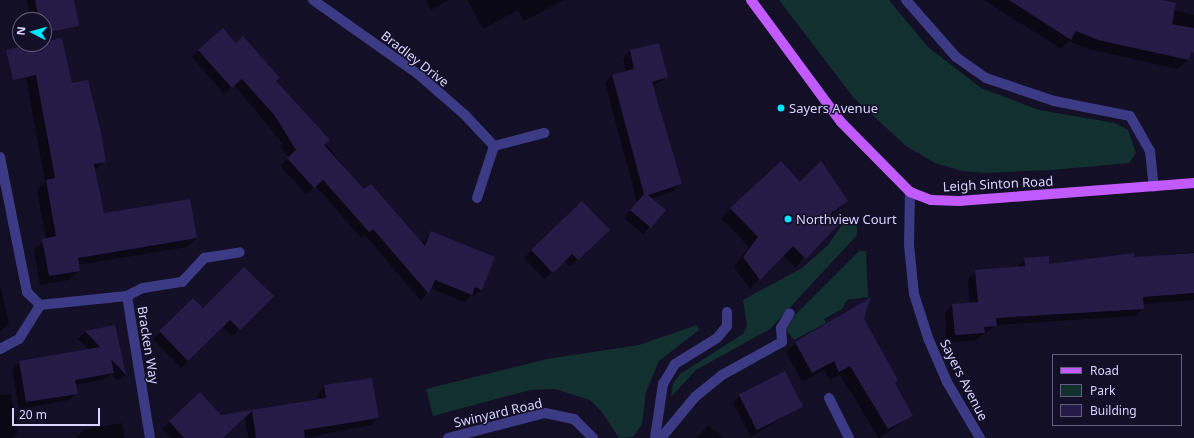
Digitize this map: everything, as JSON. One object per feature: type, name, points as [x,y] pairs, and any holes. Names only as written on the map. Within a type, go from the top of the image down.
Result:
[{"type":"main road","name":"Leigh Sinton Road","points":[[751,0],[841,122],[910,192],[931,200],[959,201],[1194,183]]},
{"type":"street","name":"Bradley Drive","points":[[313,0],[418,74],[464,115],[494,146]]},
{"type":"street","points":[[906,0],[956,57],[986,78],[1054,101],[1130,116],[1150,151],[1154,187]]},
{"type":"street","points":[[477,198],[494,146],[544,133]]},
{"type":"street","points":[[0,157],[27,292],[40,305],[19,339],[0,349]]},
{"type":"street","name":"Sayers Avenue","points":[[910,192],[909,245],[914,294],[928,338],[947,382],[980,438]]},
{"type":"street","points":[[127,296],[143,288],[182,282],[204,258],[240,252]]},
{"type":"street","name":"Bracken Way","points":[[40,305],[127,296],[150,438]]},
{"type":"street","points":[[655,438],[663,384],[675,364],[717,338],[727,326],[727,312]]},
{"type":"street","points":[[661,438],[695,397],[722,375],[782,342],[781,328],[790,313]]},
{"type":"street","points":[[829,398],[848,438]]},
{"type":"street","name":"Swinyard Road","points":[[448,438],[544,413],[574,419],[593,438]]},
{"type":"green space","points":[[779,0],[889,0],[928,47],[981,88],[1039,110],[1115,123],[1128,130],[1136,153],[1129,163],[1052,170],[985,173],[962,171],[935,163],[906,146],[853,97]]},
{"type":"green space","points":[[846,219],[857,225],[857,235],[770,329],[696,370],[671,397],[673,384],[680,374],[743,334],[747,326],[743,300],[802,268],[828,245]]},
{"type":"green space","points":[[859,251],[866,251],[868,297],[847,300],[842,309],[824,319],[826,323],[794,340],[786,330],[796,314]]},
{"type":"green space","points":[[697,325],[699,330],[659,361],[646,392],[642,424],[633,437],[619,438],[602,412],[590,400],[555,389],[530,390],[433,416],[426,389],[547,359],[639,345]]},
{"type":"building","points":[[35,0],[74,0],[79,26],[52,31],[52,12],[37,12]]},
{"type":"building","points":[[1009,0],[1161,0],[1176,3],[1172,24],[1194,28],[1194,53],[1191,52],[1189,60],[1098,40],[1076,31],[1071,40]]},
{"type":"building","points":[[223,28],[236,43],[243,36],[280,78],[276,81],[330,140],[324,145],[364,189],[371,184],[425,246],[431,231],[495,257],[482,290],[475,287],[472,295],[435,280],[429,294],[373,229],[369,232],[323,180],[314,188],[287,158],[296,150],[275,116],[242,79],[232,88],[198,50]]},
{"type":"building","points":[[62,38],[72,83],[88,80],[101,132],[106,162],[94,164],[104,213],[190,199],[197,238],[78,258],[80,271],[49,276],[42,239],[56,236],[46,180],[55,178],[36,75],[13,80],[6,50],[12,49],[12,52],[52,52],[52,40]]},
{"type":"building","points":[[659,43],[668,77],[652,82],[682,184],[648,195],[666,210],[651,228],[630,210],[644,194],[612,75],[634,69],[630,50]]},
{"type":"building","name":"Northview Court","points":[[781,161],[800,182],[821,161],[848,201],[830,214],[840,223],[806,259],[793,246],[760,280],[743,257],[758,237],[730,208]]},
{"type":"building","points":[[582,201],[610,230],[578,260],[572,254],[553,273],[531,250]]},
{"type":"building","points":[[1134,253],[1134,257],[1194,253],[1194,293],[1143,297],[1144,309],[996,318],[997,326],[984,327],[985,333],[955,335],[952,304],[978,302],[975,270],[1025,266],[1024,258],[1049,256],[1049,264]]},
{"type":"building","points":[[244,267],[274,296],[240,330],[230,320],[188,361],[159,331],[193,298],[203,308]]},
{"type":"building","points":[[871,297],[864,319],[898,380],[895,383],[913,416],[888,429],[850,366],[839,372],[834,361],[812,373],[795,342]]},
{"type":"building","points":[[115,325],[126,375],[111,359],[114,373],[75,380],[78,394],[26,402],[19,361],[100,347],[85,331]]},
{"type":"building","points":[[785,371],[803,407],[757,430],[739,395]]},
{"type":"building","points":[[372,378],[379,418],[304,430],[305,438],[256,438],[252,411],[223,438],[184,438],[169,421],[200,392],[221,415],[326,398],[324,385]]},
{"type":"place","name":"Sayers Avenue","points":[[781,108]]},
{"type":"place","name":"Northview Court","points":[[788,219]]}]
